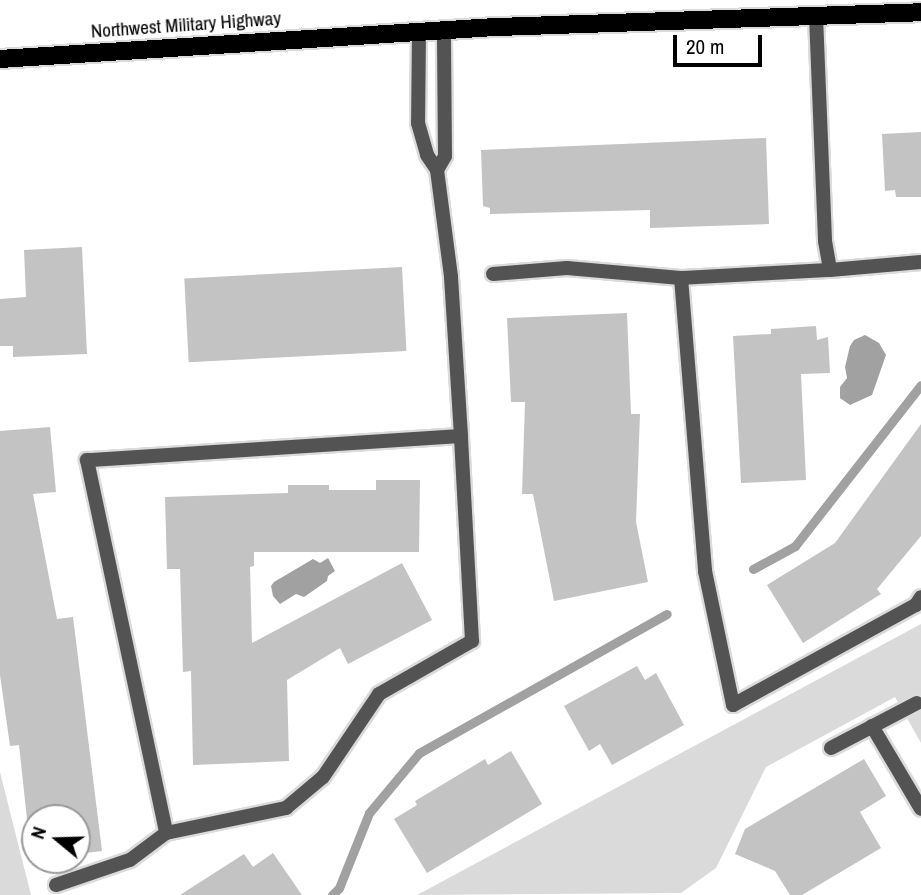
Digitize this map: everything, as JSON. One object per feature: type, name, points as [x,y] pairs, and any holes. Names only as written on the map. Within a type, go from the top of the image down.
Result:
[{"type":"main road","name":"Northwest Military Highway","points":[[0,60],[444,30],[921,12]]},
{"type":"lane","points":[[816,16],[825,241],[830,270]]},
{"type":"lane","points":[[437,170],[445,156],[444,30]]},
{"type":"lane","points":[[56,885],[130,860],[166,832],[286,808],[323,778],[379,694],[472,640],[451,277],[437,170],[427,155],[418,123],[418,32]]},
{"type":"lane","points":[[492,274],[567,268],[681,278],[921,262]]},
{"type":"lane","points":[[681,278],[705,571],[733,705],[916,605],[921,597]]},
{"type":"lane","points":[[166,832],[88,460],[461,436]]},
{"type":"lane","points":[[831,748],[917,704]]},
{"type":"lane","points":[[872,726],[921,809]]},
{"type":"shaded area","points":[[865,335],[879,343],[886,355],[872,395],[850,405],[840,398],[840,387],[847,378],[845,367],[850,346],[854,340]]},
{"type":"shaded area","points":[[328,558],[335,571],[328,576],[327,581],[304,597],[296,594],[280,604],[273,596],[271,586],[274,582],[313,559],[320,563]]},
{"type":"shaded area","points":[[921,624],[921,743],[895,697],[766,767],[716,868],[681,893],[417,895]]},
{"type":"shaded area","points":[[0,772],[21,855],[21,874],[26,874],[31,895],[0,895]]},
{"type":"building","points":[[921,132],[921,197],[896,197],[895,190],[885,191],[882,134]]},
{"type":"building","points":[[766,138],[769,224],[650,228],[650,210],[490,214],[490,208],[483,206],[481,150]]},
{"type":"building","points":[[82,247],[87,354],[13,357],[13,346],[0,346],[0,299],[26,297],[24,250]]},
{"type":"building","points":[[402,267],[406,351],[189,362],[184,278]]},
{"type":"building","points":[[627,313],[631,414],[640,414],[636,522],[648,582],[554,601],[533,494],[522,494],[525,402],[511,402],[507,318]]},
{"type":"building","points":[[816,326],[817,340],[828,337],[830,373],[801,374],[806,480],[741,483],[733,336],[771,334],[771,329]]},
{"type":"building","points":[[921,424],[921,536],[877,589],[881,594],[803,643],[767,585],[835,543]]},
{"type":"building","points":[[50,427],[56,492],[33,494],[57,619],[73,617],[102,851],[91,852],[91,804],[25,804],[19,745],[10,746],[0,675],[0,431]]},
{"type":"building","points":[[376,480],[420,480],[419,552],[254,552],[254,566],[250,567],[252,643],[402,563],[432,620],[348,664],[340,648],[287,680],[289,761],[193,765],[191,671],[183,672],[180,569],[167,569],[165,497],[288,493],[288,485],[329,485],[329,490],[376,490]]},
{"type":"building","points":[[637,666],[645,680],[656,673],[684,725],[612,765],[600,744],[589,751],[564,706]]},
{"type":"building","points":[[511,751],[542,804],[427,873],[394,819],[417,805],[415,801],[485,759],[488,765]]},
{"type":"building","points":[[864,759],[886,796],[860,812],[881,848],[802,895],[790,895],[775,871],[735,854],[745,829]]},
{"type":"building","points":[[273,853],[302,895],[180,895],[244,854],[253,867]]},
{"type":"waterway","points":[[753,569],[795,546],[921,385]]},
{"type":"waterway","points":[[332,895],[339,888],[369,813],[419,753],[667,614]]}]
